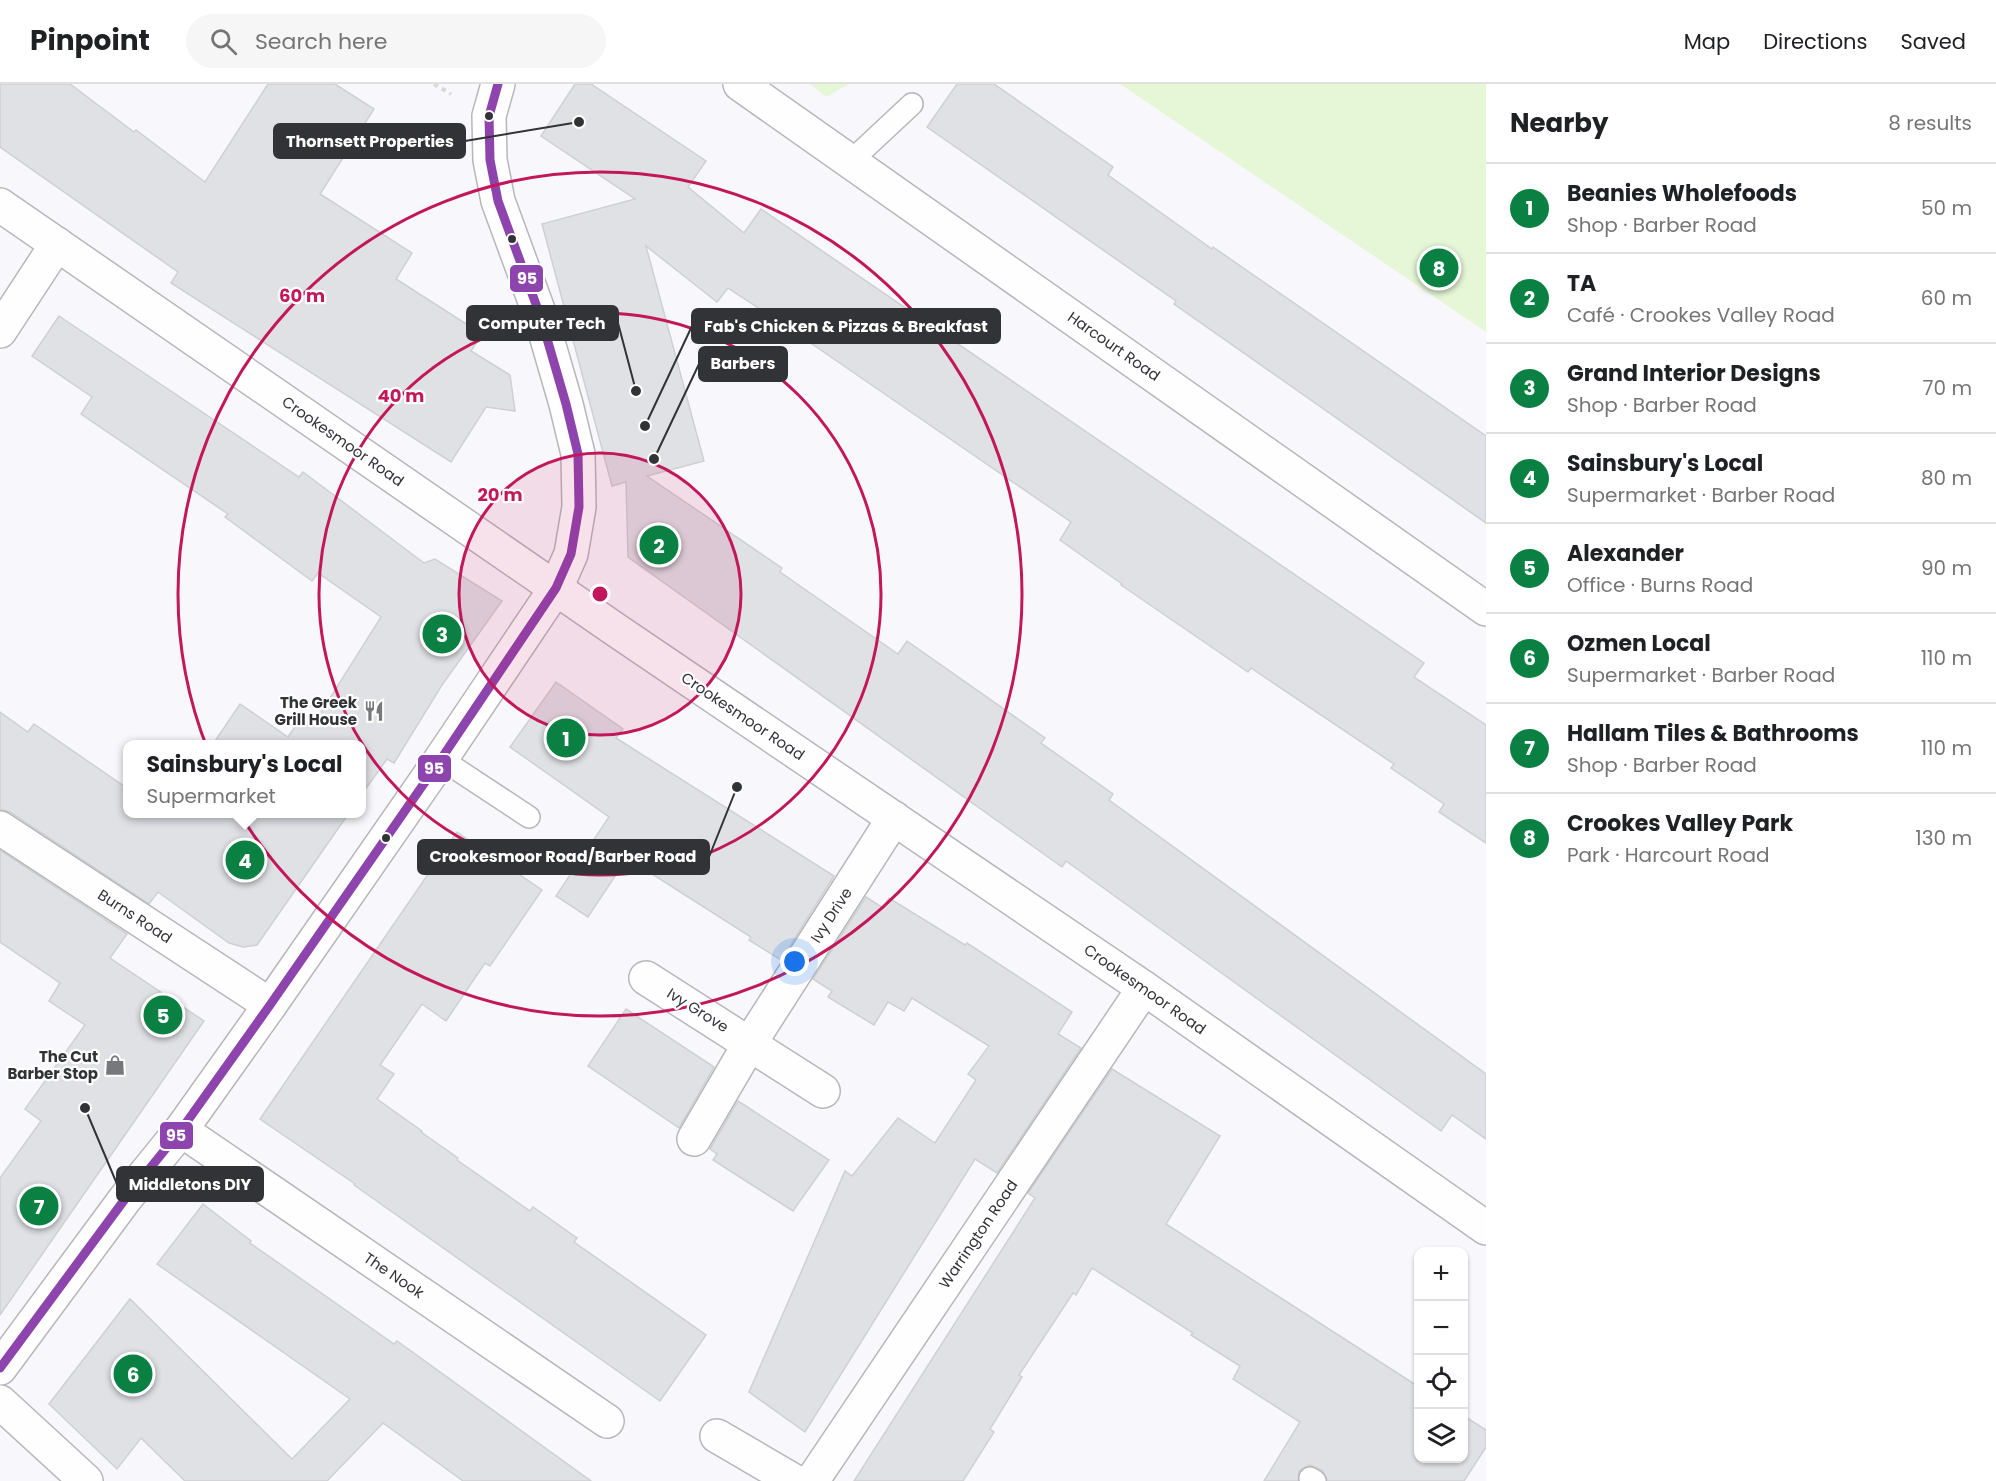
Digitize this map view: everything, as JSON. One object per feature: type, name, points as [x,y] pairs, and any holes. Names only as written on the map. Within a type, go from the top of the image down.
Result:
[{"type":"street","points":[[0,1368],[125,1199],[182,1130],[270,1005],[441,759],[556,588],[571,554],[579,507],[578,454],[569,413],[541,318],[498,201],[490,160],[489,116],[498,84]]},
{"type":"street","name":"Harcourt Road","points":[[740,84],[1486,609]]},
{"type":"street","name":"Crookesmoor Road","points":[[0,205],[556,588],[1144,988],[1486,1228]]},
{"type":"street","points":[[0,331],[57,244]]},
{"type":"street","name":"Ivy Drive","points":[[694,1139],[750,1043],[894,818]]},
{"type":"street","name":"Burns Road","points":[[0,828],[270,1005]]},
{"type":"street","name":"Ivy Grove","points":[[646,978],[750,1043]]},
{"type":"street","name":"Warrington Road","points":[[812,1481],[1144,988]]},
{"type":"street","points":[[750,1043],[823,1091]]},
{"type":"street","name":"The Nook","points":[[182,1130],[607,1421]]},
{"type":"street","points":[[0,1402],[86,1481]]},
{"type":"street","points":[[717,1436],[794,1481]]},
{"type":"lane","points":[[850,161],[912,104]]},
{"type":"lane","points":[[441,759],[529,817]]},
{"type":"green space","points":[[810,84],[849,84],[826,97]]},
{"type":"green space","points":[[1120,84],[1486,84],[1486,332]]},
{"type":"building","points":[[0,84],[70,84],[205,182],[268,84],[335,84],[374,109],[320,194],[412,253],[396,279],[482,334],[471,351],[510,375],[515,411],[486,407],[451,462],[171,283],[178,272],[0,147]]},
{"type":"building","points":[[575,84],[591,84],[706,161],[688,187],[744,233],[761,209],[1424,663],[1414,677],[1486,725],[1486,843],[1439,812],[1444,804],[1391,768],[1394,764],[1251,668],[1248,672],[1060,540],[1071,522],[728,288],[717,302],[646,246],[704,461],[647,476],[782,568],[780,572],[898,654],[907,641],[1045,738],[1041,743],[1113,794],[1109,800],[1486,1074],[1486,1139],[1452,1115],[1441,1131],[1066,861],[1062,867],[628,557],[626,482],[612,486],[542,224],[635,199],[541,136]]},
{"type":"building","points":[[957,84],[994,84],[1113,167],[1108,175],[1212,249],[1213,247],[1486,436],[1486,523],[1174,304],[1176,301],[927,127]]},
{"type":"building","points":[[59,316],[299,477],[303,472],[424,563],[435,559],[502,601],[442,685],[394,763],[387,759],[366,788],[366,740],[216,740],[240,704],[288,737],[303,715],[315,722],[381,617],[318,573],[312,581],[225,517],[228,514],[81,414],[92,397],[32,356]]},
{"type":"building","points":[[556,682],[623,729],[616,738],[834,876],[781,960],[749,940],[751,937],[627,858],[588,917],[556,896],[609,817],[510,747]]},
{"type":"building","points":[[0,712],[28,732],[34,724],[123,786],[123,818],[346,818],[257,945],[243,947],[229,943],[158,892],[149,904],[10,812],[0,809]]},
{"type":"building","points":[[457,832],[542,890],[490,966],[485,963],[446,1021],[422,1004],[380,1065],[394,1074],[377,1099],[458,1158],[457,1160],[530,1211],[533,1207],[577,1238],[574,1242],[706,1335],[660,1401],[260,1119]]},
{"type":"building","points":[[0,850],[127,934],[110,958],[204,1021],[0,1315],[0,1178],[41,1121],[25,1109],[85,1025],[49,1001],[60,983],[0,942]]},
{"type":"building","points":[[866,897],[883,908],[889,898],[965,945],[967,943],[1072,1012],[1058,1034],[1081,1048],[997,1173],[975,1159],[805,1432],[749,1392],[845,1171],[852,1176],[898,1118],[935,1143],[976,1080],[968,1074],[989,1046],[912,998],[904,1011],[888,1002],[874,1025],[828,997],[832,991],[813,979]]},
{"type":"building","points":[[626,1009],[714,1067],[679,1128],[588,1066]]},
{"type":"building","points":[[1112,1069],[1220,1136],[1166,1224],[1414,1384],[1414,1463],[1468,1463],[1468,1419],[1486,1430],[1486,1447],[1464,1481],[1328,1481],[1322,1470],[1310,1465],[1299,1471],[1298,1481],[1264,1481],[1300,1422],[1233,1379],[1240,1366],[1092,1268],[1076,1295],[1073,1293],[1019,1375],[1022,1377],[990,1429],[994,1432],[963,1481],[854,1481],[1035,1198],[1028,1193]]},
{"type":"building","points":[[738,1101],[829,1160],[793,1211],[713,1160],[717,1154],[710,1149]]},
{"type":"building","points":[[203,1204],[251,1241],[250,1243],[394,1344],[397,1341],[591,1481],[463,1481],[383,1423],[327,1481],[185,1481],[141,1438],[117,1469],[49,1404],[130,1299],[292,1459],[350,1399],[157,1264]]},
{"type":"transit line","name":"95","points":[[0,1368],[125,1199],[181,1130],[270,1005],[441,759],[556,588],[571,554],[579,507],[578,454],[541,318],[498,201],[490,160],[489,116],[498,84]]},
{"type":"place","name":"Thornsett Properties","points":[[579,122]]},
{"type":"place","name":"Crookes Valley Park","points":[[1439,268]]},
{"type":"place","name":"Computer Tech","points":[[636,391]]},
{"type":"place","name":"Fab's Chicken & Pizzas & Breakfast","points":[[645,426]]},
{"type":"place","name":"Barbers","points":[[654,459]]},
{"type":"place","name":"TA","points":[[659,545]]},
{"type":"place","name":"Grand Interior Designs","points":[[442,634]]},
{"type":"place","name":"The Greek Grill House","points":[[374,711]]},
{"type":"place","name":"Beanies Wholefoods","points":[[566,738]]},
{"type":"place","name":"Crookesmoor Road/Barber Road","points":[[737,787]]},
{"type":"place","name":"Sainsbury's Local","points":[[245,860]]},
{"type":"place","name":"Alexander","points":[[163,1015]]},
{"type":"place","name":"The Cut Barber Stop","points":[[115,1065]]},
{"type":"place","name":"Middletons DIY","points":[[85,1108]]},
{"type":"place","name":"Hallam Tiles & Bathrooms","points":[[39,1206]]},
{"type":"place","name":"Ozmen Local","points":[[133,1374]]}]
